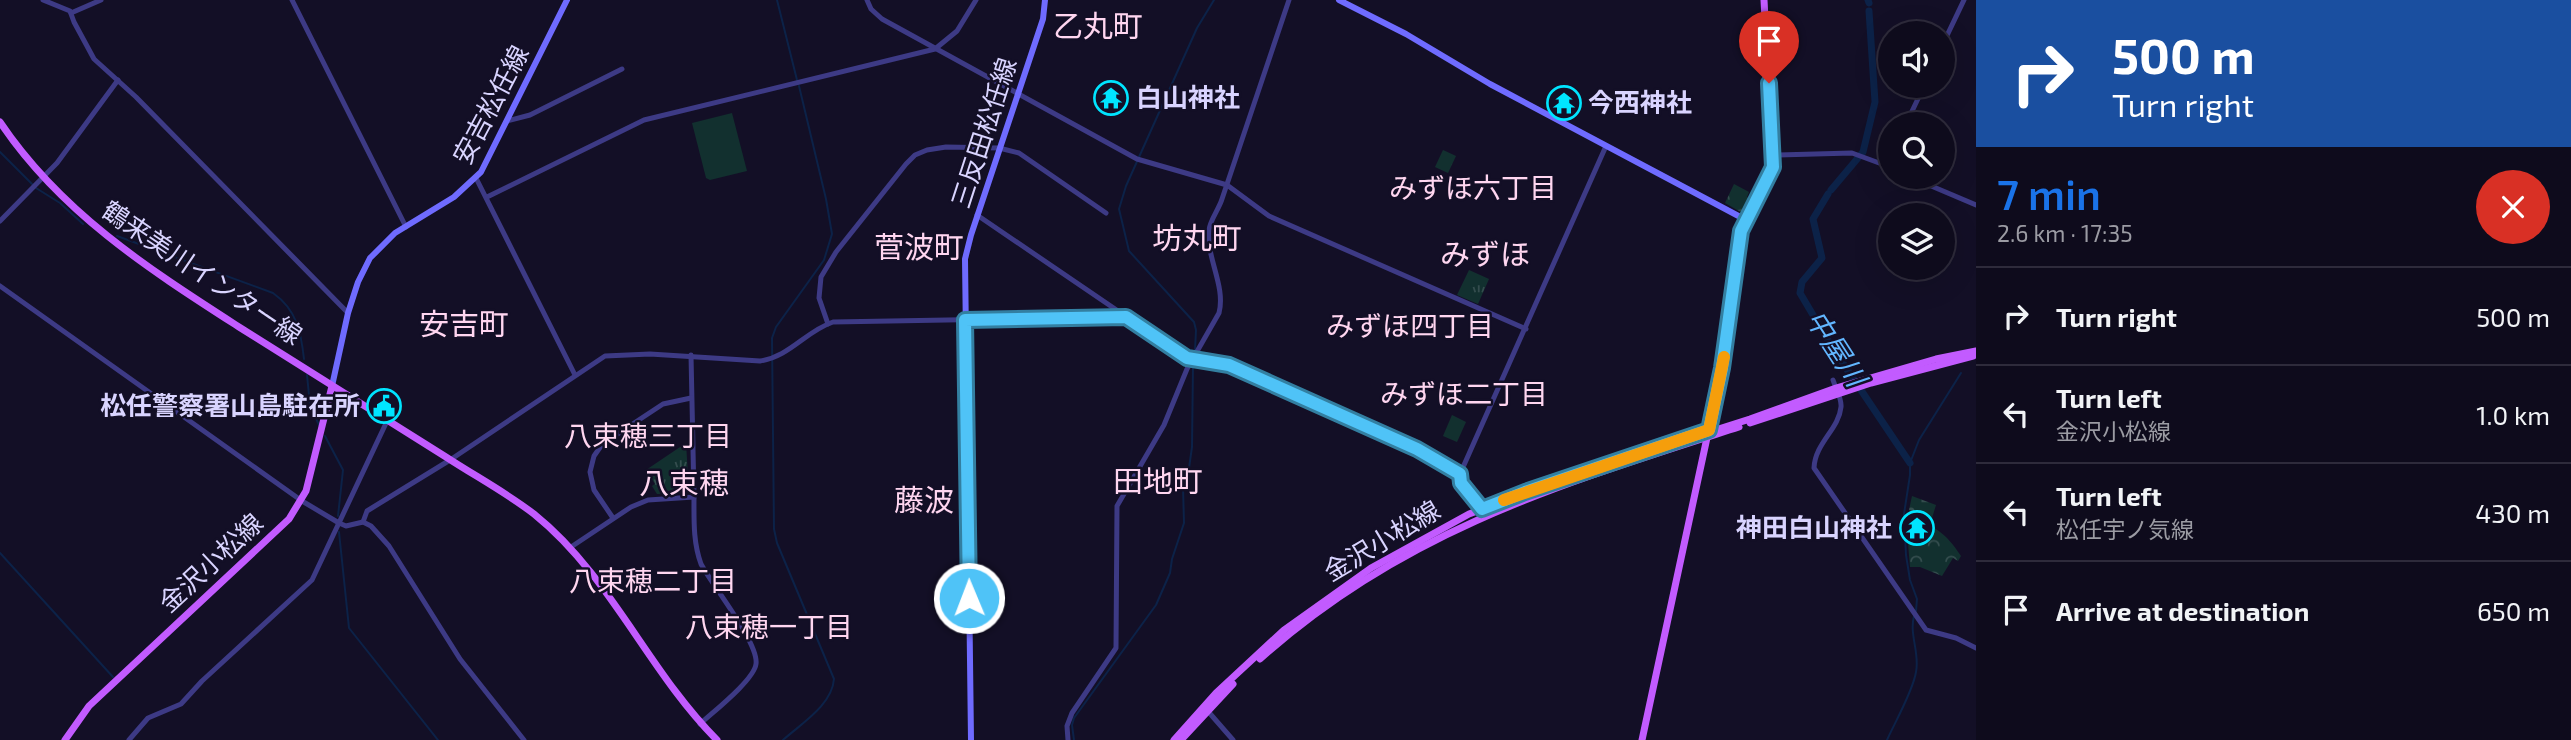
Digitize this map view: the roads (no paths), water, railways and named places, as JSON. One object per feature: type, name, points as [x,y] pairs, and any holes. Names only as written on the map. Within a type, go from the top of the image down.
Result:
[{"type":"main road","name":"安吉松任線","points":[[332,386],[348,313],[358,282],[370,258],[385,242],[454,197],[476,178],[567,0]]},
{"type":"main road","name":"三反田松任線","points":[[971,740],[965,260],[977,215],[1043,19],[1045,0]]},
{"type":"main road","points":[[1339,0],[1386,23],[1490,84],[1746,220]]},
{"type":"main road","points":[[1642,740],[1722,368],[1737,253],[1746,220],[1769,178],[1774,155],[1764,0]]},
{"type":"main road","name":"鶴来美川インター線","points":[[0,122],[43,177],[116,245],[533,513],[571,547],[593,573],[676,694],[717,740]]},
{"type":"main road","name":"金沢小松線","points":[[1174,740],[1283,630],[1328,597],[1414,542],[1525,492],[1750,419],[1836,387],[1858,384],[1936,359],[1976,353]]},
{"type":"main road","name":"金沢小松線","points":[[65,740],[89,706],[285,524],[302,501],[332,386]]},
{"type":"main road","name":"金沢小松線","points":[[1181,740],[1205,709]]},
{"type":"street","points":[[43,0],[71,13],[94,59],[118,80],[348,313]]},
{"type":"street","points":[[71,13],[101,0]]},
{"type":"street","points":[[292,0],[407,227]]},
{"type":"street","points":[[867,0],[871,9],[882,19],[1139,159],[1227,185],[1269,216],[1525,329]]},
{"type":"street","points":[[486,197],[644,120],[935,49],[957,31],[976,0]]},
{"type":"street","points":[[1068,740],[1069,719],[1116,648],[1117,506],[1164,425],[1192,360],[1222,303],[1210,253],[1209,229],[1227,185],[1289,0]]},
{"type":"street","points":[[1954,21],[1964,0]]},
{"type":"street","points":[[507,121],[530,116],[622,69]]},
{"type":"street","points":[[0,221],[66,151],[118,80]]},
{"type":"street","points":[[1483,512],[1461,483],[1460,474],[1606,146]]},
{"type":"street","points":[[828,324],[819,298],[821,276],[836,252],[906,164],[915,155],[928,149],[999,148],[1018,153],[1106,212]]},
{"type":"street","points":[[1774,155],[1842,152],[1860,155],[1878,163]]},
{"type":"street","points":[[476,178],[575,376]]},
{"type":"street","points":[[1938,189],[1976,205]]},
{"type":"street","points":[[977,215],[1192,360],[1211,360],[1229,365],[1417,449],[1460,474]]},
{"type":"street","points":[[0,286],[302,501],[346,526],[363,522],[371,526],[389,546],[460,659],[524,740]]},
{"type":"street","points":[[363,522],[367,511],[450,460],[596,361],[612,354],[771,359],[814,330],[828,324],[1126,317]]},
{"type":"street","points":[[691,355],[695,540],[701,564],[754,648],[756,664],[750,676],[700,724]]},
{"type":"street","points":[[1836,387],[1841,405],[1839,414],[1816,451],[1814,468],[1926,629],[1956,638],[1976,648]]},
{"type":"street","points":[[613,518],[594,490],[590,472],[594,456],[601,446],[663,404],[691,398]]},
{"type":"street","points":[[129,740],[148,718],[181,704],[202,681],[309,583],[388,419]]},
{"type":"street","points":[[571,547],[631,507],[648,500],[694,497]]},
{"type":"street","points":[[1205,709],[1233,740]]},
{"type":"waterway","points":[[777,0],[797,80]]},
{"type":"waterway","points":[[1195,350],[1194,322],[1129,251],[1119,209],[1126,186],[1197,28],[1214,0]]},
{"type":"waterway","name":"中屋川","points":[[1831,190],[1863,152],[1875,102],[1869,11]]},
{"type":"waterway","points":[[783,740],[822,705],[834,679],[777,543],[774,529],[772,338],[776,327],[824,260],[832,234],[799,86]]},
{"type":"waterway","points":[[0,152],[36,188],[60,203],[83,224]]},
{"type":"waterway","name":"中屋川","points":[[1828,194],[1813,219],[1822,258],[1802,282],[1800,293],[1832,347],[1910,463]]},
{"type":"waterway","points":[[117,236],[273,293],[293,314],[304,359]]},
{"type":"waterway","points":[[1074,740],[1074,718],[1156,605],[1170,573],[1184,523],[1183,487],[1192,447],[1193,365]]},
{"type":"waterway","points":[[1916,611],[1917,599],[1910,580],[1906,555],[1904,514],[1910,463],[1919,440],[1961,373]]},
{"type":"waterway","points":[[307,375],[310,405],[319,425]]},
{"type":"waterway","points":[[325,436],[343,470],[338,516]]},
{"type":"waterway","points":[[339,532],[349,628],[438,740]]},
{"type":"waterway","points":[[0,553],[113,677]]},
{"type":"waterway","points":[[1887,740],[1908,697],[1916,672],[1914,616]]},
{"type":"place","name":"白山神社","points":[[1111,98]]},
{"type":"place","name":"今西神社","points":[[1564,103]]},
{"type":"place","name":"松任警察署山島駐在所","points":[[384,406]]},
{"type":"place","name":"神田白山神社","points":[[1917,528]]},
{"type":"district","name":"乙丸町","points":[[1098,27]]},
{"type":"district","name":"みずほ六丁目","points":[[1473,188]]},
{"type":"district","name":"坊丸町","points":[[1197,239]]},
{"type":"district","name":"菅波町","points":[[919,248]]},
{"type":"district","name":"みずほ","points":[[1485,255]]},
{"type":"district","name":"安吉町","points":[[464,325]]},
{"type":"district","name":"みずほ四丁目","points":[[1410,326]]},
{"type":"district","name":"みずほ二丁目","points":[[1464,394]]},
{"type":"district","name":"八束穂三丁目","points":[[648,436]]},
{"type":"district","name":"田地町","points":[[1158,482]]},
{"type":"district","name":"八束穂","points":[[684,484]]},
{"type":"district","name":"藤波","points":[[924,501]]},
{"type":"district","name":"八束穂二丁目","points":[[653,581]]},
{"type":"district","name":"八束穂一丁目","points":[[769,627]]}]
